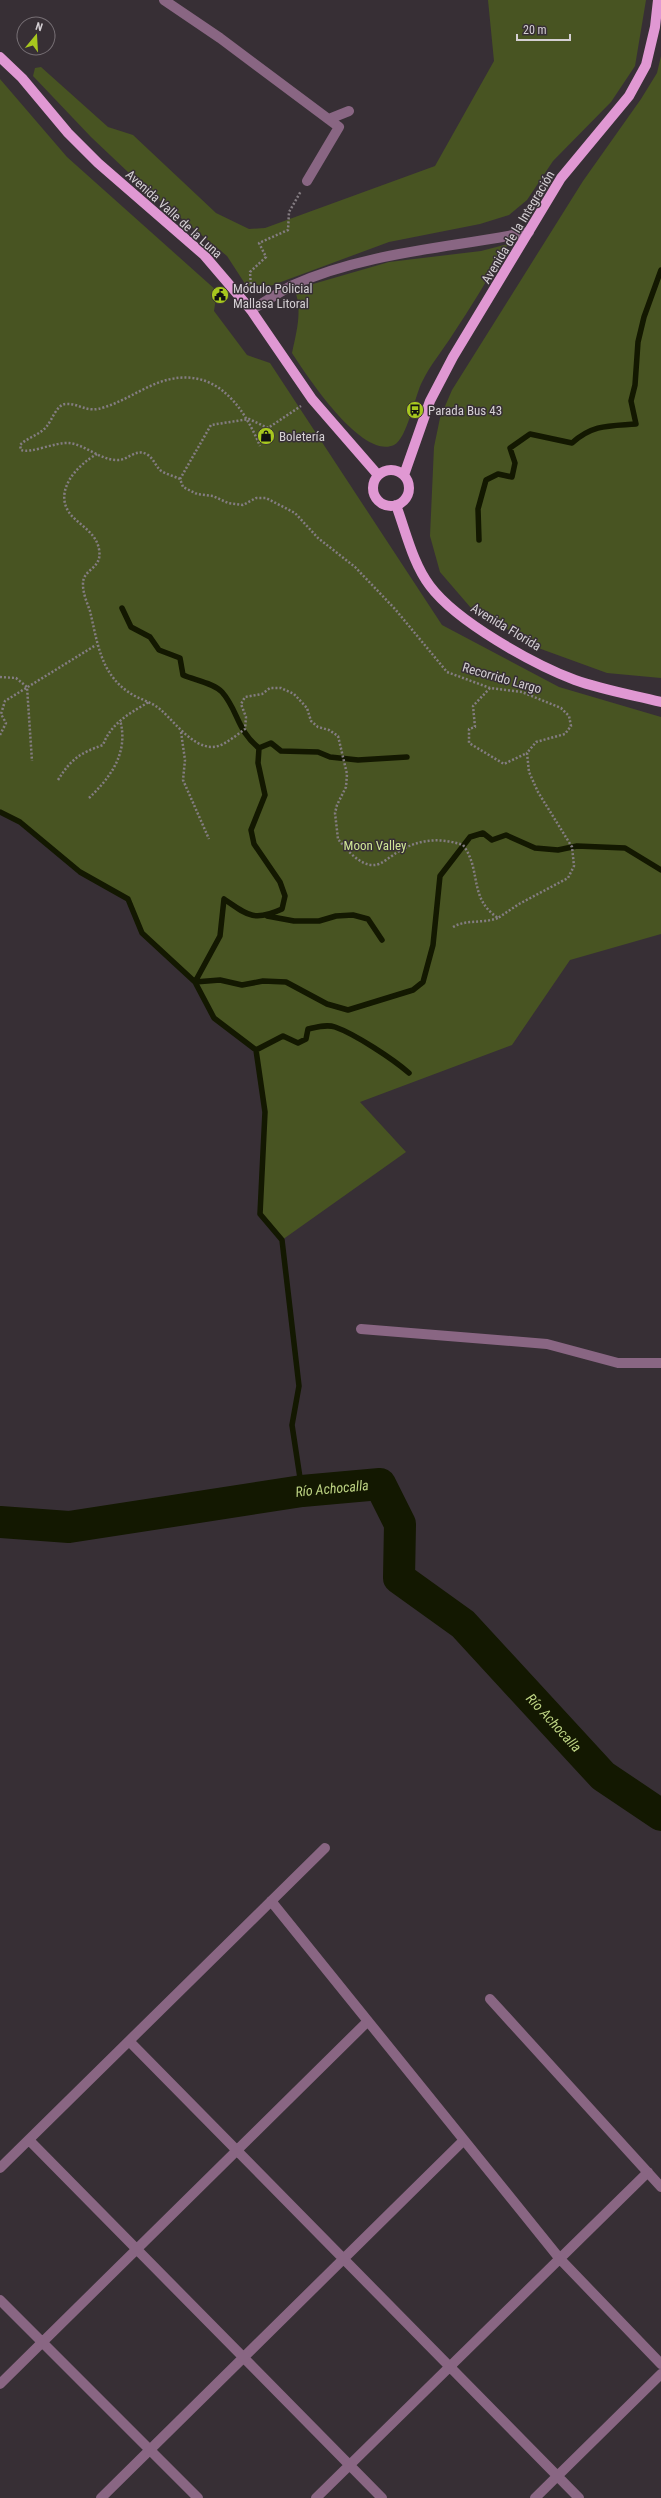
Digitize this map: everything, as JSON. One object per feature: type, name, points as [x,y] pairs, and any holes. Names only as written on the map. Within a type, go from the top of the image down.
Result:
[{"type":"main road","name":"Avenida de la Integración","points":[[404,475],[430,401],[453,357],[561,178],[629,96],[646,65],[655,27],[658,0]]},
{"type":"main road","name":"Avenida Valle de la Luna","points":[[0,57],[22,78],[68,132],[98,163],[204,256],[251,310],[312,399],[378,475]]},
{"type":"main road","points":[[393,470],[404,475],[407,480],[408,492],[402,502],[396,505],[384,504],[374,496],[373,484],[382,471],[393,470]]},
{"type":"main road","name":"Avenida Florida","points":[[396,505],[417,562],[430,586],[449,606],[467,620],[510,647],[576,680],[661,702]]},
{"type":"street","points":[[164,0],[220,38],[339,127],[307,180]]},
{"type":"street","points":[[329,119],[349,111]]},
{"type":"street","points":[[251,310],[293,285],[344,266],[401,253],[473,244],[529,232]]},
{"type":"street","points":[[361,1329],[546,1344],[618,1363],[661,1363]]},
{"type":"street","points":[[0,2168],[326,1848]]},
{"type":"street","points":[[271,1901],[560,2258],[661,2364]]},
{"type":"street","points":[[490,1999],[661,2187]]},
{"type":"street","points":[[0,2384],[368,2021]]},
{"type":"street","points":[[129,2041],[579,2498]]},
{"type":"street","points":[[29,2140],[382,2498]]},
{"type":"street","points":[[102,2498],[464,2140]]},
{"type":"street","points":[[316,2498],[648,2172]]},
{"type":"street","points":[[0,2300],[198,2498]]},
{"type":"street","points":[[535,2498],[661,2374]]},
{"type":"path","points":[[251,310],[250,272],[266,257],[259,243],[288,230],[289,212],[307,180]]},
{"type":"path","points":[[260,446],[249,419],[226,392],[207,381],[183,377],[161,382],[104,408],[88,410],[67,404],[61,405],[46,428],[25,440],[20,445],[21,450],[25,452],[48,445],[67,443],[80,445],[109,460],[120,460],[139,452],[145,453],[161,470],[180,478],[211,425],[249,419],[268,428],[312,399]]},
{"type":"path","points":[[96,454],[75,469],[68,482],[65,500],[70,514],[96,538],[99,548],[98,564],[87,573],[82,583],[96,645],[106,667],[116,681],[127,692],[160,709],[181,731],[206,746],[222,745],[245,729],[246,717],[241,704],[245,697],[262,694],[270,688],[281,688],[294,694],[307,708],[311,721],[318,727],[329,730],[338,736],[348,774],[346,787],[337,805],[335,825],[338,839],[346,848],[366,864],[376,865],[402,849],[427,841],[445,839],[463,845],[472,864],[475,883],[481,901],[488,912],[498,918]]},
{"type":"path","name":"Recorrido Largo","points":[[180,478],[183,487],[197,494],[213,496],[228,503],[243,505],[256,498],[266,498],[294,513],[318,538],[355,567],[395,609],[447,672],[490,688],[522,692],[561,708],[569,716],[571,726],[565,734],[536,742],[527,753],[504,764],[469,743],[468,729],[475,727],[473,706],[490,688]]},
{"type":"path","points":[[0,735],[6,723],[1,714],[6,701],[96,645]]},
{"type":"path","points":[[0,677],[16,678],[27,687],[32,761]]},
{"type":"path","points":[[58,780],[68,764],[85,751],[103,745],[106,736],[120,720],[149,702]]},
{"type":"path","points":[[89,798],[108,781],[122,751],[124,733],[120,720]]},
{"type":"path","points":[[181,731],[185,760],[183,780],[209,839]]},
{"type":"path","points":[[453,927],[462,922],[484,923],[498,918],[519,904],[568,878],[574,866],[572,847],[538,792],[529,772],[527,753]]},
{"type":"green space","points":[[488,0],[646,0],[635,66],[611,102],[553,161],[527,200],[509,215],[480,224],[389,242],[251,293],[227,256],[148,191],[91,137],[33,76],[35,68],[41,67],[108,127],[133,135],[216,213],[249,229],[265,228],[435,166],[494,61]]},
{"type":"green space","points":[[661,56],[661,678],[607,673],[541,649],[471,608],[440,572],[430,536],[434,447],[440,418],[452,390],[583,181],[641,99],[657,73]]},
{"type":"green space","name":"Moon Valley","points":[[0,79],[67,157],[217,291],[214,311],[247,355],[270,363],[442,625],[559,687],[661,717],[661,934],[570,960],[512,1045],[360,1102],[406,1152],[282,1240],[260,1214],[265,1112],[256,1050],[214,1018],[195,982],[142,933],[128,899],[80,872],[20,822],[0,812]]},
{"type":"green space","points":[[508,244],[468,312],[425,376],[419,388],[407,426],[399,441],[394,445],[381,446],[367,440],[352,429],[322,396],[292,353],[297,331],[298,301],[296,294],[306,286],[389,262],[481,251]]},
{"type":"waterway","points":[[479,540],[478,509],[486,480],[498,474],[512,477],[515,463],[510,448],[530,434],[572,443],[587,432],[595,429],[636,424],[631,401],[635,385],[638,342],[644,317],[661,270]]},
{"type":"waterway","points":[[122,608],[131,627],[150,637],[159,650],[180,658],[183,675],[214,686],[222,692],[246,735],[259,748],[258,763],[265,795],[251,830],[254,844],[280,882],[285,896],[282,909],[264,915],[251,915],[245,913],[224,899],[220,936],[195,982]]},
{"type":"waterway","points":[[259,748],[271,743],[281,751],[318,752],[330,757],[358,760],[407,757]]},
{"type":"waterway","points":[[0,812],[20,822],[80,872],[128,899],[142,933],[195,982],[214,1018],[256,1050],[265,1112],[260,1214],[282,1240],[299,1386],[292,1425],[302,1491]]},
{"type":"waterway","points":[[195,982],[220,980],[242,985],[263,981],[286,982],[327,1004],[348,1010],[413,990],[423,982],[433,945],[440,876],[470,837],[483,833],[492,840],[506,835],[535,848],[558,850],[577,846],[625,848],[661,870]]},
{"type":"waterway","points":[[267,916],[294,921],[319,921],[336,916],[353,915],[368,919],[382,940]]},
{"type":"waterway","points":[[256,1050],[283,1036],[298,1043],[306,1039],[308,1029],[322,1026],[332,1026],[363,1041],[384,1054],[409,1073]]},
{"type":"waterway","name":"Río Achocalla","points":[[0,1522],[69,1527],[302,1491],[380,1484],[400,1524],[399,1578],[463,1624],[603,1776],[661,1815]]},
{"type":"place","name":"Módulo Policial Mallasa Litoral","points":[[220,295]]},
{"type":"place","name":"Parada Bus 43","points":[[415,410]]},
{"type":"place","name":"Boletería","points":[[266,436]]}]
